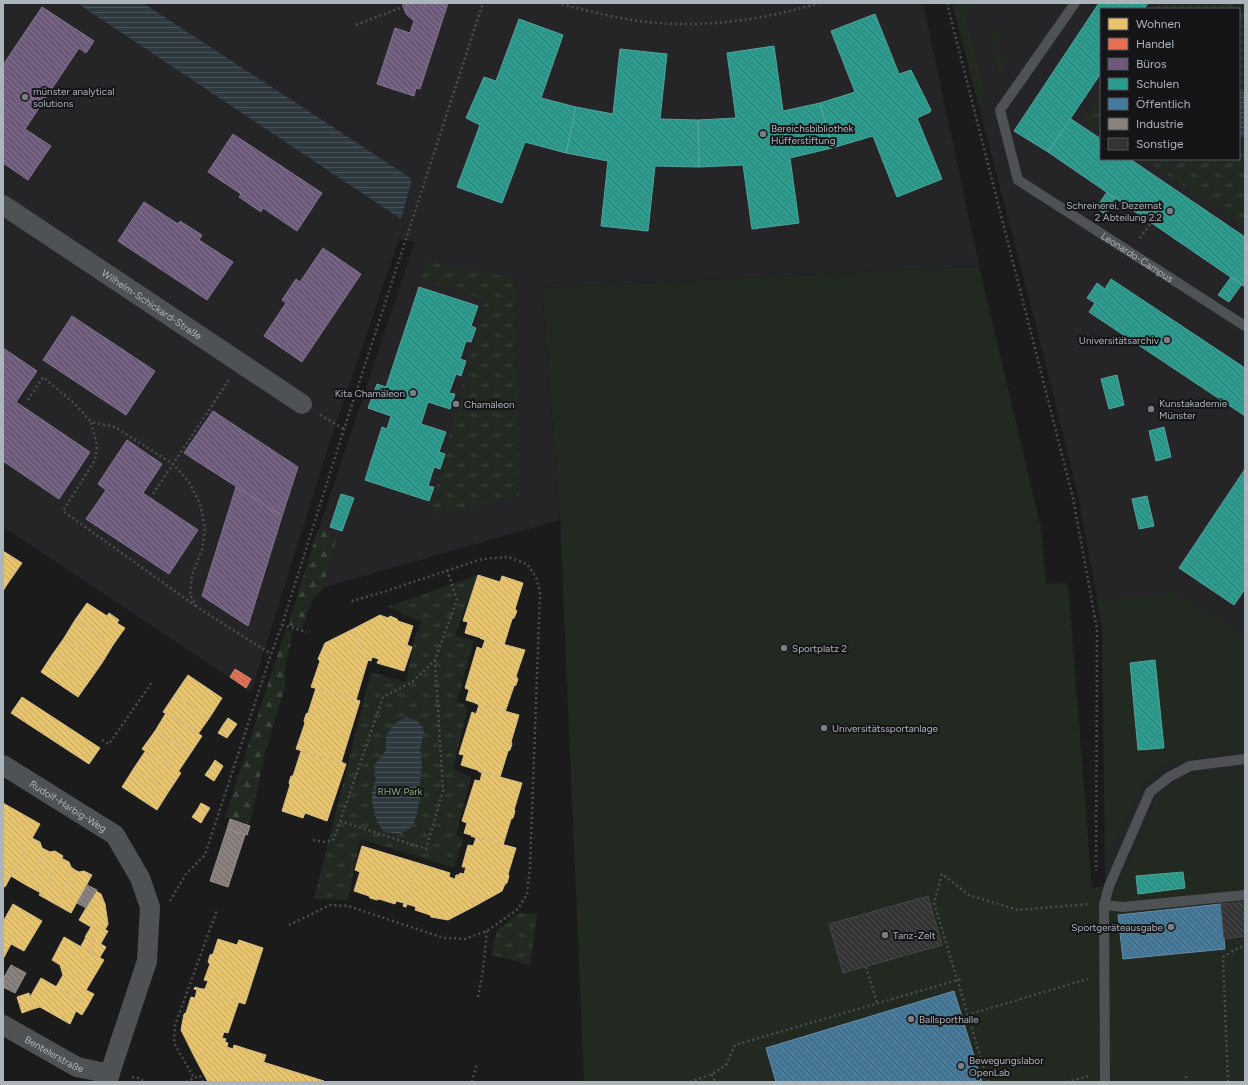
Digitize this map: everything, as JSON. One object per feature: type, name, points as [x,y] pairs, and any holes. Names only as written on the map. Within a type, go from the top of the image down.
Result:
[{"type":"street","name":"Wilhelm-Schickard-Straße","points":[[3,205],[302,404]]},
{"type":"street","name":"Rudolf-Harbig-Weg","points":[[3,765],[115,835],[140,878],[150,907],[147,962],[108,1078]]},
{"type":"street","name":"Bentelerstraße","points":[[3,1025],[78,1067],[108,1078]]},
{"type":"lane","name":"Leonardo-Campus","points":[[1075,3],[1000,110],[1018,180],[1245,326]]},
{"type":"lane","points":[[1105,1082],[1104,906],[1109,886],[1150,792],[1168,777],[1190,766],[1245,759]]},
{"type":"lane","points":[[1104,906],[1124,908],[1245,895]]},
{"type":"path","points":[[170,901],[186,874],[205,855],[271,654],[282,625],[344,429],[483,3]]},
{"type":"path","points":[[557,3],[622,19],[679,24],[752,19],[820,3]]},
{"type":"path","points":[[947,3],[1073,498],[1097,629],[1096,878],[1104,906],[1087,904],[1018,910],[969,895],[942,874],[934,903],[988,1082]]},
{"type":"path","points":[[356,26],[403,7]]},
{"type":"path","points":[[153,494],[241,363]]},
{"type":"path","points":[[28,400],[42,377],[76,405],[91,422],[97,446],[95,460],[63,511],[197,607],[271,654]]},
{"type":"path","points":[[302,404],[344,429]]},
{"type":"path","points":[[91,422],[115,427],[173,464],[189,482],[200,504],[205,528],[202,550],[192,575],[190,595],[197,607]]},
{"type":"path","points":[[289,925],[330,905],[348,906],[444,938],[465,938],[487,931],[518,909],[527,894],[530,868],[540,592],[536,577],[527,564],[508,557],[482,559],[349,602]]},
{"type":"path","points":[[340,821],[426,849],[443,791],[435,660],[457,600],[447,570]]},
{"type":"path","points":[[282,625],[307,632]]},
{"type":"path","points":[[313,840],[325,842],[334,839],[383,697],[412,682],[435,660]]},
{"type":"path","points":[[102,740],[109,744],[152,682]]},
{"type":"path","points":[[194,1078],[174,1043],[175,1025],[217,910]]},
{"type":"path","points":[[478,996],[483,970],[487,931]]},
{"type":"path","points":[[1228,1082],[1223,957],[1238,948],[1245,946]]},
{"type":"path","points":[[866,967],[877,1003]]},
{"type":"path","points":[[967,1015],[1091,978],[1104,978]]},
{"type":"path","points":[[690,1082],[712,1074],[726,1066],[735,1045],[961,979]]},
{"type":"path","points":[[472,1082],[477,1063]]},
{"type":"path","points":[[712,1074],[715,1082]]},
{"type":"path","points":[[186,1082],[200,1076],[203,1082]]},
{"type":"path","points":[[1186,1076],[1187,1082]]},
{"type":"shaded area","points":[[3,3],[923,3],[979,266],[542,288],[560,520],[297,595],[415,242],[399,239],[332,435],[251,692],[3,527]]},
{"type":"shaded area","points":[[77,3],[143,3],[412,179],[401,219]]},
{"type":"shaded area","name":"Kunstakademie Münster","points":[[952,3],[1245,3],[1245,872],[1105,886],[1102,629],[1078,495],[1035,322]]},
{"type":"shaded area","points":[[1240,90],[1245,93],[1245,137],[1240,136]]},
{"type":"shaded area","points":[[406,717],[417,721],[422,726],[424,732],[420,750],[422,762],[420,785],[422,790],[416,816],[410,827],[406,831],[400,833],[384,832],[377,822],[372,802],[372,791],[376,780],[374,765],[386,749],[386,736],[393,725]]},
{"type":"green space","points":[[952,3],[978,3],[966,18],[986,94],[979,105]]},
{"type":"green space","points":[[1160,3],[1245,3],[1245,226],[1145,160],[1240,160],[1240,8],[1157,8]]},
{"type":"green space","points":[[1160,3],[1221,3],[1228,8],[1157,8]]},
{"type":"green space","points":[[1240,17],[1245,20],[1245,93],[1240,90]]},
{"type":"green space","points":[[988,24],[1003,34],[994,48],[1010,59],[999,74]]},
{"type":"green space","points":[[1100,94],[1100,131],[1083,120]]},
{"type":"green space","points":[[425,261],[515,278],[519,496],[429,516],[485,300],[421,279]]},
{"type":"green space","name":"Universitätssportanlage","points":[[979,266],[1041,528],[1046,584],[1068,583],[1092,888],[1118,885],[1155,801],[1175,781],[1193,775],[1245,768],[1245,1082],[584,1082],[560,520],[542,288]]},
{"type":"green space","points":[[318,529],[328,531],[336,539],[322,590],[313,598],[302,629],[288,625]]},
{"type":"green space","name":"RHW Park","points":[[478,575],[455,635],[474,641],[457,701],[468,706],[453,769],[471,777],[456,835],[463,839],[454,868],[360,839],[348,900],[314,899],[371,672],[406,682],[414,640],[421,622],[387,607]]},
{"type":"green space","points":[[1170,590],[1245,636],[1245,750],[1193,757],[1167,765],[1151,778],[1138,792],[1105,864],[1102,629],[1097,599],[1165,596]]},
{"type":"green space","points":[[286,629],[293,631],[285,667],[285,687],[266,749],[250,824],[225,817]]},
{"type":"green space","points":[[519,913],[537,914],[530,965],[491,955],[497,930]]},
{"type":"building: Wohnen","points":[[3,551],[22,563],[8,583],[3,580]]},
{"type":"building: Wohnen","points":[[478,575],[500,582],[502,576],[523,583],[515,609],[517,611],[512,619],[504,645],[465,633],[468,622],[463,621]]},
{"type":"building: Wohnen","points":[[3,580],[8,583],[3,591]]},
{"type":"building: Wohnen","points":[[87,603],[107,616],[109,613],[119,620],[117,623],[125,628],[113,645],[75,620]]},
{"type":"building: Wohnen","points":[[380,615],[388,618],[390,616],[398,621],[413,626],[407,645],[412,647],[404,671],[377,663],[379,659],[372,657],[371,661],[368,660],[353,629]]},
{"type":"building: Wohnen","points":[[75,620],[113,645],[102,663],[64,638]]},
{"type":"building: Wohnen","points":[[353,629],[368,660],[356,700],[311,687],[320,661],[318,659],[325,643]]},
{"type":"building: Wohnen","points":[[64,638],[102,663],[90,680],[52,655]]},
{"type":"building: Wohnen","points":[[480,638],[525,650],[516,676],[518,679],[505,712],[466,700],[469,690],[465,688],[477,647],[482,649],[485,640]]},
{"type":"building: Wohnen","points":[[52,655],[90,680],[78,697],[41,672]]},
{"type":"building: Wohnen","points":[[188,675],[222,698],[210,717],[175,694]]},
{"type":"building: Wohnen","points":[[316,688],[360,701],[341,763],[296,749],[305,723],[304,721],[306,714],[308,713]]},
{"type":"building: Wohnen","points":[[175,694],[210,717],[198,734],[163,712]]},
{"type":"building: Wohnen","points":[[22,697],[100,748],[89,764],[11,713]]},
{"type":"building: Wohnen","points":[[475,703],[519,715],[511,742],[512,744],[510,750],[508,751],[500,777],[461,765],[464,755],[459,754],[472,712],[476,714],[479,705]]},
{"type":"building: Wohnen","points":[[166,713],[202,736],[190,754],[155,731]]},
{"type":"building: Wohnen","points":[[228,718],[237,724],[232,731],[223,725]]},
{"type":"building: Wohnen","points":[[223,725],[232,731],[227,738],[218,733]]},
{"type":"building: Wohnen","points":[[155,731],[190,754],[178,772],[142,749]]},
{"type":"building: Wohnen","points":[[146,750],[181,773],[169,791],[134,768]]},
{"type":"building: Wohnen","points":[[301,751],[346,764],[327,821],[305,813],[303,818],[282,811],[290,785],[289,783],[291,776],[293,776]]},
{"type":"building: Wohnen","points":[[215,760],[223,766],[219,773],[210,768]]},
{"type":"building: Wohnen","points":[[134,768],[169,791],[157,810],[122,787]]},
{"type":"building: Wohnen","points":[[210,768],[219,773],[214,781],[205,775]]},
{"type":"building: Wohnen","points":[[478,771],[522,783],[513,818],[511,819],[503,845],[464,833],[467,823],[462,821],[475,780],[480,781],[482,773]]},
{"type":"building: Wohnen","points":[[3,803],[40,824],[5,887],[3,886]]},
{"type":"building: Wohnen","points":[[201,803],[210,808],[205,816],[197,810]]},
{"type":"building: Wohnen","points":[[197,810],[205,816],[201,823],[192,817]]},
{"type":"building: Wohnen","points":[[471,836],[516,848],[508,874],[509,876],[507,883],[502,891],[475,906],[459,875],[460,873],[464,874],[466,867],[462,867],[468,845],[473,846],[476,838]]},
{"type":"building: Wohnen","points":[[32,838],[40,842],[42,848],[46,850],[26,885],[11,876]]},
{"type":"building: Wohnen","points":[[362,846],[418,863],[405,907],[403,906],[404,903],[396,901],[395,904],[379,899],[377,900],[354,891],[360,872],[355,870]]},
{"type":"building: Wohnen","points":[[46,850],[50,852],[55,851],[63,856],[41,893],[26,885]]},
{"type":"building: Wohnen","points":[[61,858],[69,862],[71,867],[75,870],[55,904],[39,895]]},
{"type":"building: Wohnen","points":[[418,863],[450,873],[449,877],[455,879],[456,875],[459,875],[475,906],[448,920],[431,917],[430,915],[415,910],[416,907],[407,904],[405,907]]},
{"type":"building: Wohnen","points":[[75,870],[79,872],[84,871],[92,875],[71,913],[55,904]]},
{"type":"building: Wohnen","points":[[96,891],[101,894],[105,904],[108,924],[105,930],[108,931],[100,945],[85,937],[91,927],[79,920]]},
{"type":"building: Wohnen","points":[[13,904],[42,921],[24,951],[11,944],[3,959],[3,919],[4,920]]},
{"type":"building: Wohnen","points":[[64,937],[104,960],[86,990],[94,994],[88,1005],[56,987],[63,975],[60,965],[52,960]]},
{"type":"building: Wohnen","points":[[86,937],[106,947],[100,957],[81,946]]},
{"type":"building: Wohnen","points":[[218,939],[237,945],[239,940],[263,948],[245,1004],[201,989],[205,989],[208,981],[204,980],[210,964],[208,962],[210,955],[213,954]]},
{"type":"building: Wohnen","points":[[41,978],[88,1005],[82,1015],[76,1011],[70,1024],[40,1007],[33,1009],[30,997]]},
{"type":"building: Wohnen","points":[[195,987],[239,1001],[228,1033],[224,1032],[222,1038],[226,1039],[225,1042],[195,1058],[181,1030],[184,1014],[186,1013],[191,997],[195,998],[197,990],[194,989]]},
{"type":"building: Wohnen","points":[[29,993],[33,1009],[22,1013],[17,997]]},
{"type":"building: Wohnen","points":[[225,1042],[228,1043],[227,1047],[233,1049],[234,1045],[266,1055],[257,1082],[208,1082],[195,1058]]},
{"type":"building: Wohnen","points":[[263,1062],[324,1081],[324,1082],[257,1082]]},
{"type":"building: Handel","points":[[235,669],[251,679],[246,688],[230,677]]},
{"type":"building: Büros","points":[[402,3],[448,3],[420,89],[416,88],[414,96],[377,84],[395,28],[410,33],[414,21],[406,14]]},
{"type":"building: Büros","name":"münster analytical solutions","points":[[42,7],[94,41],[86,53],[79,48],[25,129],[51,146],[28,180],[3,163],[3,65]]},
{"type":"building: Büros","points":[[233,134],[322,193],[297,231],[263,208],[261,212],[239,197],[241,194],[208,172]]},
{"type":"building: Büros","points":[[144,202],[178,224],[180,221],[202,235],[199,240],[233,262],[207,300],[118,241]]},
{"type":"building: Büros","points":[[323,248],[361,274],[302,362],[264,336],[286,303],[282,300],[296,279],[300,282]]},
{"type":"building: Büros","points":[[72,316],[155,371],[126,415],[43,360]]},
{"type":"building: Büros","points":[[3,348],[37,371],[16,402],[90,452],[59,499],[3,461]]},
{"type":"building: Büros","points":[[213,411],[298,467],[282,516],[184,453]]},
{"type":"building: Büros","points":[[127,440],[162,464],[143,493],[198,530],[169,574],[86,519],[106,490],[98,484]]},
{"type":"building: Büros","points":[[236,487],[282,516],[248,626],[202,596]]},
{"type":"building: Schulen","points":[[1099,3],[1148,3],[1145,8],[1100,8],[1100,74],[1048,152],[1014,131]]},
{"type":"building: Schulen","points":[[875,14],[899,74],[911,70],[931,110],[930,112],[917,118],[942,179],[897,197],[873,136],[832,148],[820,103],[855,92],[831,31]]},
{"type":"building: Schulen","points":[[519,19],[563,35],[541,98],[576,107],[566,153],[525,142],[502,203],[457,187],[480,125],[466,118],[484,77],[496,81]]},
{"type":"building: Schulen","name":"Bereichsbibliothek Hüfferstiftung","points":[[774,46],[783,111],[820,103],[832,148],[790,158],[799,223],[752,229],[743,165],[699,167],[698,120],[736,118],[727,53]]},
{"type":"building: Schulen","points":[[620,49],[667,54],[660,119],[698,120],[699,167],[655,166],[648,231],[601,226],[608,161],[566,153],[576,107],[613,114]]},
{"type":"building: Schulen","name":"Schreinerei, Dezernat 2 Abteilung 2.2","points":[[1071,119],[1100,138],[1100,160],[1131,160],[1245,237],[1245,287],[1048,152]]},
{"type":"building: Schulen","points":[[1107,192],[1116,198],[1105,214],[1096,208]]},
{"type":"building: Schulen","points":[[1231,277],[1242,284],[1229,302],[1218,295]]},
{"type":"building: Schulen","name":"Universitätsarchiv","points":[[1111,279],[1245,368],[1245,416],[1089,312],[1095,303],[1087,298],[1097,283],[1105,289]]},
{"type":"building: Schulen","name":"Kita Chamäleon","points":[[419,287],[478,306],[471,326],[476,328],[471,342],[466,341],[460,359],[466,361],[461,376],[456,374],[449,393],[455,394],[450,409],[428,402],[421,424],[446,432],[439,452],[445,454],[440,469],[434,467],[428,486],[434,487],[429,501],[365,480],[382,427],[387,429],[391,416],[368,408],[377,384],[386,387]]},
{"type":"building: Schulen","points":[[1117,375],[1124,405],[1109,409],[1101,379]]},
{"type":"building: Schulen","points":[[1164,427],[1171,457],[1156,461],[1149,431]]},
{"type":"building: Schulen","points":[[1245,469],[1245,589],[1234,605],[1179,568]]},
{"type":"building: Schulen","points":[[341,494],[354,498],[342,531],[330,527]]},
{"type":"building: Schulen","points":[[1147,496],[1154,526],[1139,529],[1132,499]]},
{"type":"building: Schulen","points":[[1155,660],[1164,748],[1138,750],[1130,663]]},
{"type":"building: Schulen","points":[[1183,872],[1185,888],[1138,894],[1136,876]]},
{"type":"building: Öffentlich","name":"Sportgeräteausgabe","points":[[1221,904],[1225,949],[1123,959],[1118,915]]},
{"type":"building: Öffentlich","name":"Ballsporthalle","points":[[954,991],[982,1082],[776,1082],[766,1048]]},
{"type":"building: Industrie","points":[[230,819],[250,826],[247,835],[227,829]]},
{"type":"building: Industrie","points":[[227,829],[245,835],[228,887],[210,881]]},
{"type":"building: Industrie","points":[[87,885],[97,890],[86,908],[77,903]]},
{"type":"building: Industrie","points":[[11,965],[26,973],[15,993],[3,987],[3,979]]},
{"type":"building: Sonstige","name":"Tanz-Zelt","points":[[928,896],[942,945],[843,973],[829,924]]},
{"type":"building: Sonstige","points":[[1245,902],[1245,936],[1224,939],[1221,904]]},
{"type":"place","name":"münster analytical solutions","points":[[25,97]]},
{"type":"place","name":"Bereichsbibliothek Hüfferstiftung","points":[[763,134]]},
{"type":"place","name":"Schreinerei, Dezernat 2 Abteilung 2.2","points":[[1170,211]]},
{"type":"place","name":"Universitätsarchiv","points":[[1167,340]]},
{"type":"place","name":"Kita Chamäleon","points":[[413,393]]},
{"type":"place","name":"Chamäleon","points":[[456,404]]},
{"type":"place","name":"Kunstakademie Münster","points":[[1151,409]]},
{"type":"place","name":"Sportplatz 2","points":[[784,648]]},
{"type":"place","name":"Universitätssportanlage","points":[[824,728]]},
{"type":"place","name":"Sportgeräteausgabe","points":[[1171,927]]},
{"type":"place","name":"Tanz-Zelt","points":[[885,935]]},
{"type":"place","name":"Ballsporthalle","points":[[911,1019]]},
{"type":"place","name":"Bewegungslabor OpenLab","points":[[961,1066]]}]
